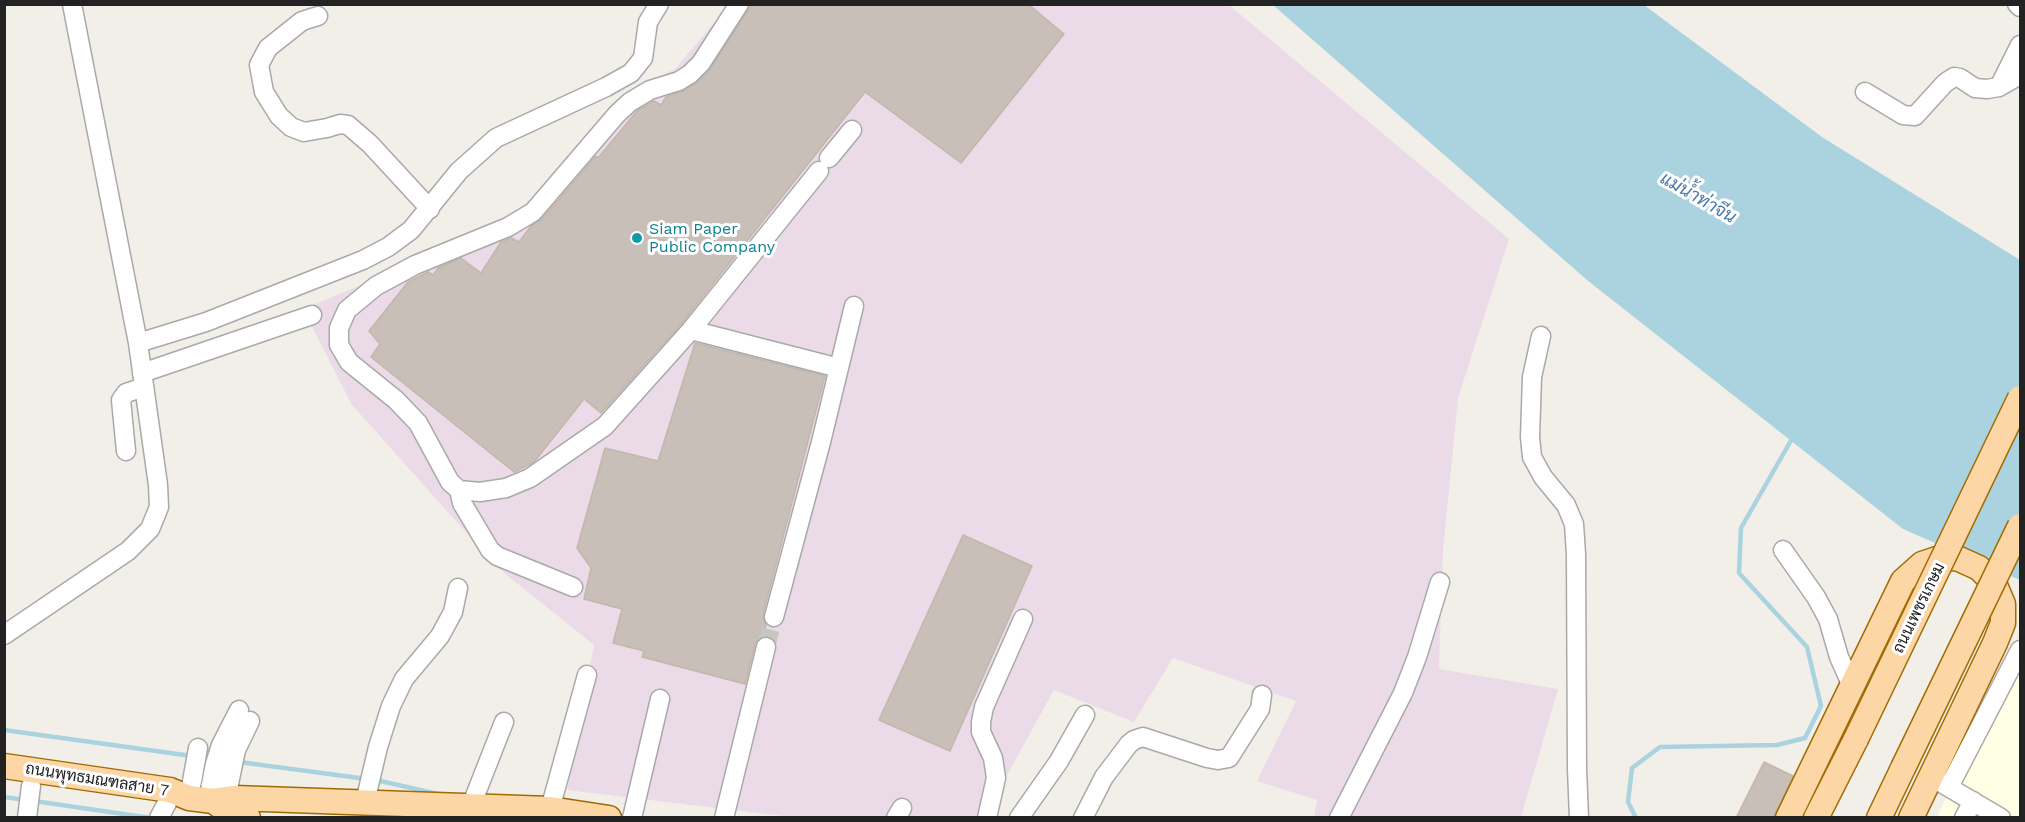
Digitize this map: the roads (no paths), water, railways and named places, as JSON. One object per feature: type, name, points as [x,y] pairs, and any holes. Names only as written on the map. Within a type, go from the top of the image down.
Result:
[{"type":"main road","name":"ถนนเพชรเกษม","points":[[1816,818],[2020,398]]},
{"type":"main road","points":[[1879,818],[2020,526]]},
{"type":"main road","points":[[1788,818],[1903,581],[1922,564],[1937,559],[1957,558],[1979,568],[1994,583],[2003,604],[2002,624],[1940,782],[1911,818]]},
{"type":"main road","name":"ถนนพุทธมณฑลสาย 7","points":[[4,766],[170,790],[210,808]]},
{"type":"main road","name":"ถนนพุทธมณฑลสาย 7","points":[[4,781],[30,792],[338,818]]},
{"type":"main road","points":[[210,808],[365,802],[471,806],[609,818]]},
{"type":"street","points":[[4,635],[128,551],[150,529],[159,507],[138,343],[72,4]]},
{"type":"street","points":[[138,343],[206,322],[363,260],[388,247],[411,230],[459,171],[496,138],[631,73],[643,58],[648,22],[659,4]]},
{"type":"street","points":[[573,587],[497,556],[490,550],[462,503],[459,490],[450,482],[418,423],[396,400],[349,362],[339,345],[339,328],[348,310],[376,286],[415,265],[508,227],[533,212],[617,114],[630,102],[650,90],[679,81],[702,63],[739,4]]},
{"type":"street","points":[[2017,4],[2020,7]]},
{"type":"street","points":[[318,16],[302,21],[268,48],[259,65],[264,92],[279,116],[291,127],[304,132],[339,124],[348,125],[370,144],[430,209]]},
{"type":"street","points":[[1999,87],[2020,45]]},
{"type":"street","points":[[1865,92],[1909,117],[1915,116],[1945,83],[1954,77],[1975,87],[1999,87],[2020,75]]},
{"type":"street","points":[[459,490],[480,492],[506,488],[530,478],[605,426],[691,330],[852,130]]},
{"type":"street","points":[[774,617],[854,306]]},
{"type":"street","points":[[126,451],[121,400],[126,393],[143,380],[312,315]]},
{"type":"street","points":[[691,330],[839,368]]},
{"type":"street","points":[[1541,336],[1532,377],[1530,437],[1532,457],[1543,477],[1566,505],[1574,524],[1579,818]]},
{"type":"street","points":[[1783,550],[1816,597],[1828,619],[1839,657],[1852,686]]},
{"type":"street","points":[[1339,818],[1403,693],[1417,657],[1440,582]]},
{"type":"street","points":[[365,802],[378,747],[391,706],[404,679],[440,636],[453,612],[458,588]]},
{"type":"street","points":[[987,818],[996,778],[993,758],[981,732],[981,722],[984,707],[1023,619]]},
{"type":"street","points":[[724,818],[766,647]]},
{"type":"street","points":[[2001,818],[1940,782],[2020,650]]},
{"type":"street","points":[[555,812],[587,675]]},
{"type":"street","points":[[1083,818],[1104,777],[1134,740],[1143,737],[1207,758],[1218,760],[1229,758],[1260,709],[1262,695]]},
{"type":"street","points":[[632,818],[660,699]]},
{"type":"street","points":[[1018,818],[1059,761],[1085,714]]},
{"type":"street","points":[[210,808],[236,750],[245,716]]},
{"type":"street","points":[[471,806],[504,722]]},
{"type":"street","points":[[198,748],[210,808]]},
{"type":"street","points":[[27,818],[30,792]]},
{"type":"street","points":[[1964,818],[1973,801]]},
{"type":"water","name":"แม่น้ำท่าจีน","points":[[1273,5],[1644,5],[1822,137],[2020,260],[2020,580],[1903,529],[1587,280]]},
{"type":"waterway","points":[[1636,818],[1628,802],[1632,768],[1660,747],[1777,745],[1805,738],[1821,706],[1807,647],[1739,573],[1741,528],[1793,437]]},
{"type":"waterway","points":[[4,730],[192,756]]},
{"type":"waterway","points":[[239,762],[367,779]]},
{"type":"waterway","points":[[376,780],[438,794]]},
{"type":"waterway","points":[[4,797],[26,800]]},
{"type":"waterway","points":[[34,801],[151,818]]},
{"type":"tunnel","points":[[766,647],[774,617]]},
{"type":"place","name":"Siam Paper Public Company","points":[[637,238]]}]
